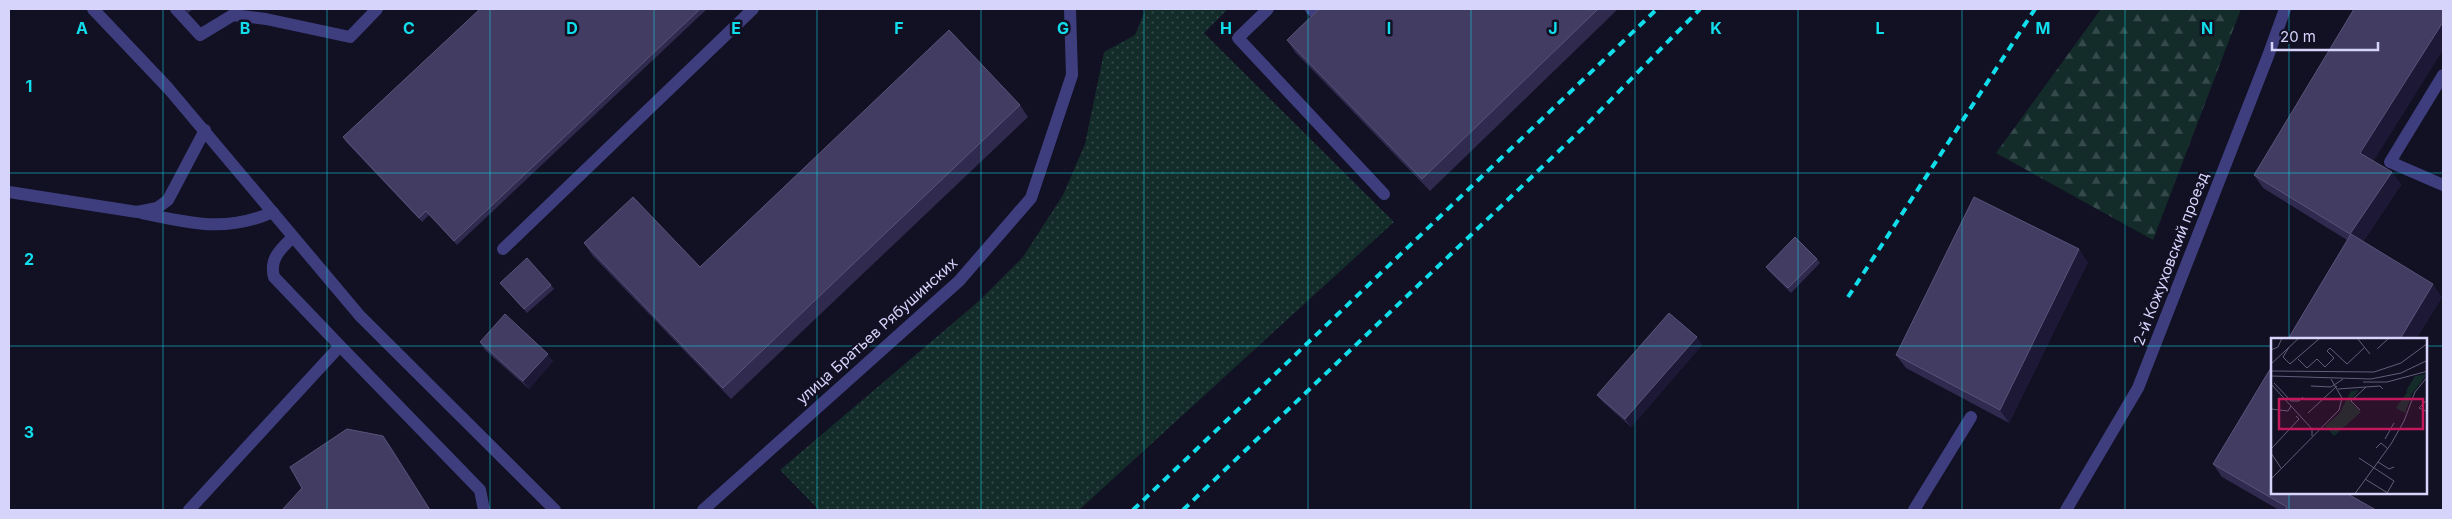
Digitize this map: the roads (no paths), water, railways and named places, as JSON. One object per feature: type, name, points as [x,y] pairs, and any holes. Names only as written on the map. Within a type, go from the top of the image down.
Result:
[{"type":"street","points":[[93,9],[205,130],[360,316],[555,510]]},
{"type":"street","points":[[176,9],[200,35],[233,15],[266,19],[350,37],[376,9]]},
{"type":"street","points":[[503,249],[753,9]]},
{"type":"street","name":"улица Братьев Рябушинских","points":[[702,510],[958,281],[1031,198],[1072,75],[1070,9]]},
{"type":"street","points":[[1268,9],[1238,38],[1384,194]]},
{"type":"street","points":[[1311,9],[1325,23]]},
{"type":"street","name":"2-й Кожуховский проезд","points":[[2066,510],[2138,388],[2265,65],[2285,9]]},
{"type":"street","points":[[2443,74],[2390,162],[2443,185]]},
{"type":"street","points":[[137,212],[157,208],[168,200],[205,130]]},
{"type":"street","points":[[9,192],[137,212],[205,225],[223,225],[258,218],[273,212]]},
{"type":"street","points":[[294,237],[276,254],[273,262],[274,277],[480,490],[484,510]]},
{"type":"street","points":[[189,510],[340,346]]},
{"type":"street","points":[[1914,510],[1971,417]]},
{"type":"railway","points":[[1133,510],[1657,9]]},
{"type":"railway","points":[[1183,510],[1585,126],[1700,9]]},
{"type":"railway","points":[[1848,297],[2035,9]]}]
